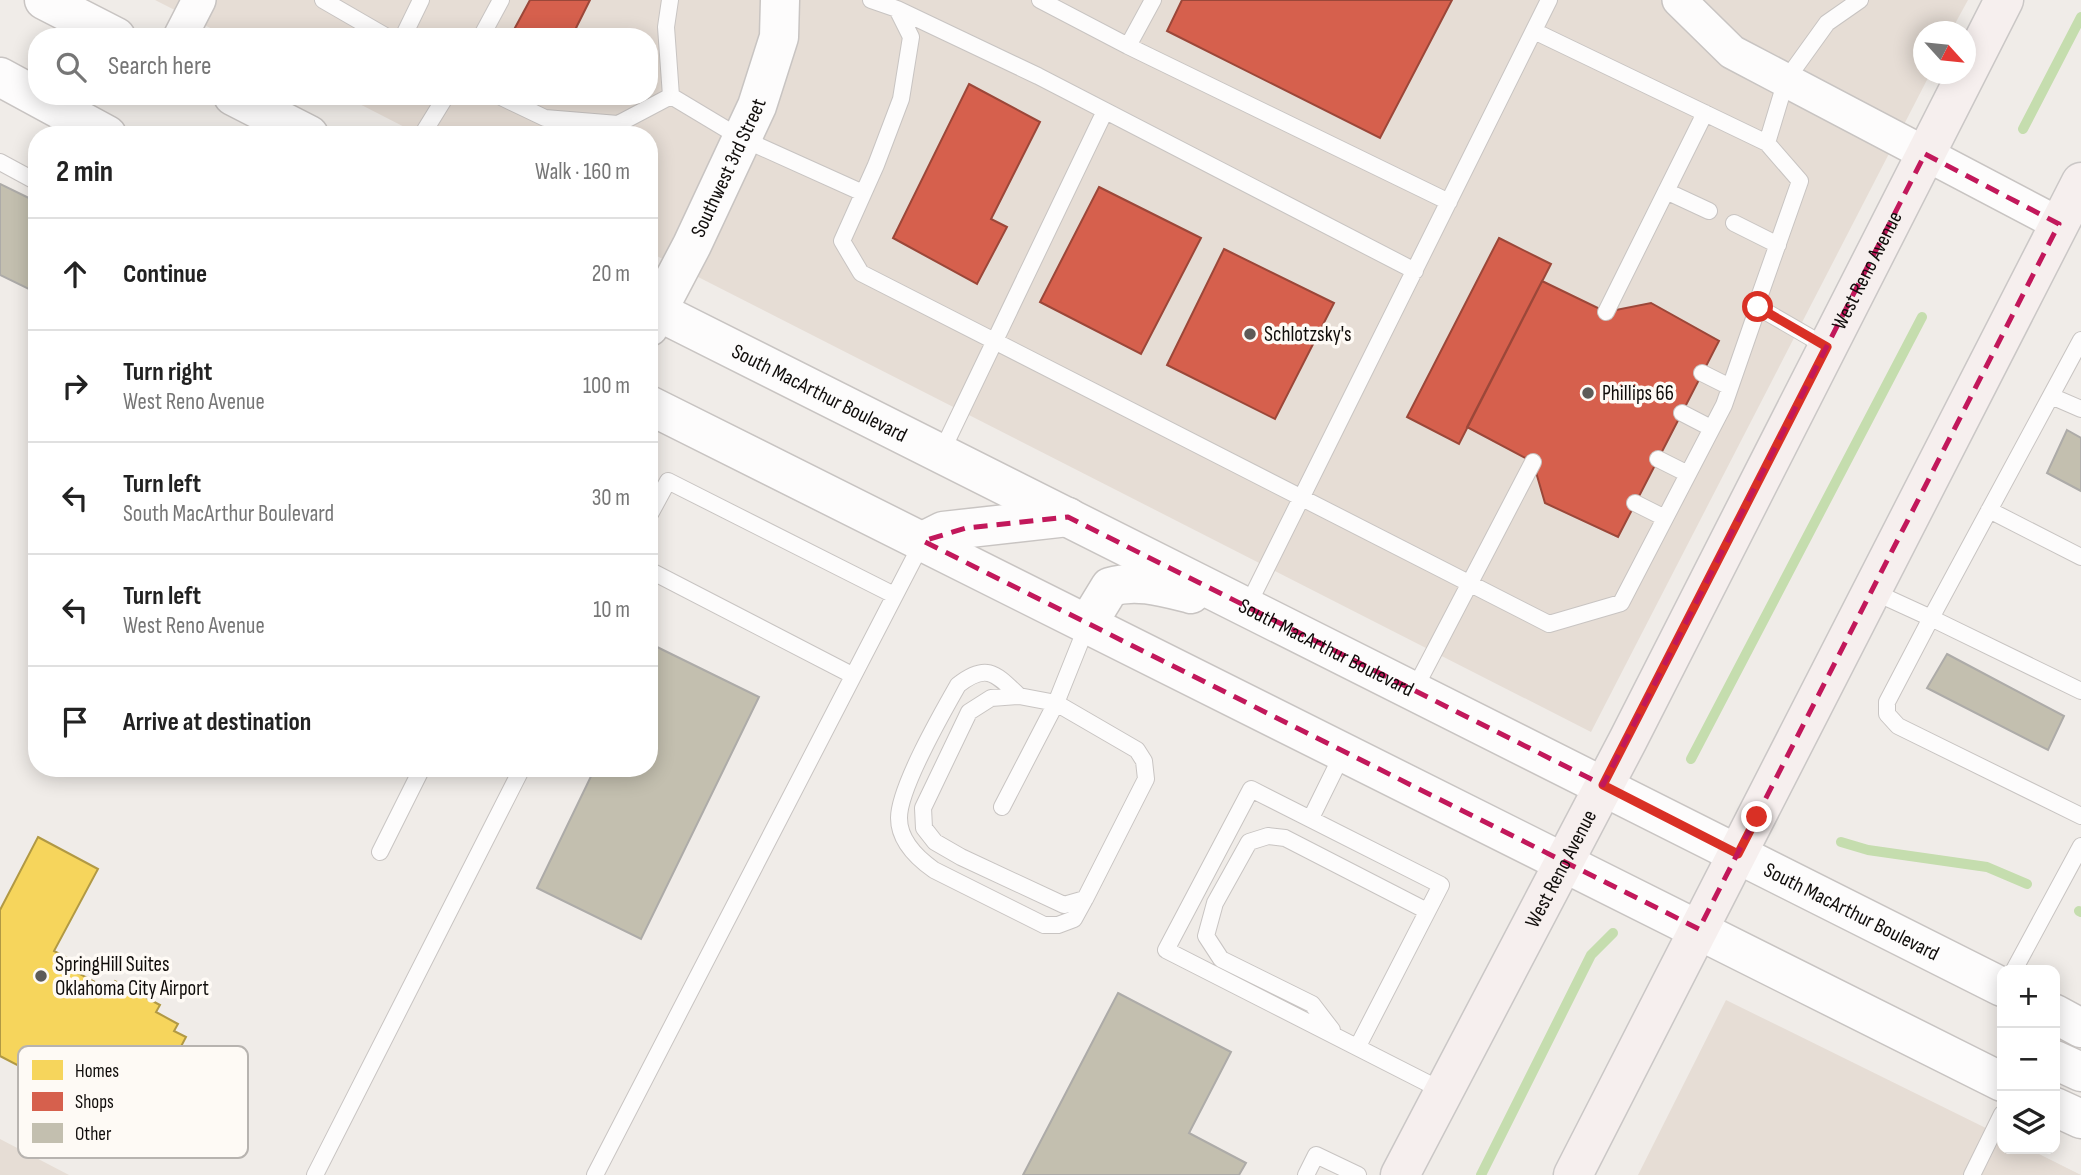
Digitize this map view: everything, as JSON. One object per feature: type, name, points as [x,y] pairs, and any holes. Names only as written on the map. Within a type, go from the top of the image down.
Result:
[{"type":"main road","points":[[44,0],[98,28]]},
{"type":"main road","name":"Southwest 3rd Street","points":[[658,303],[757,106],[779,37],[779,0]]},
{"type":"main road","name":"West Reno Avenue","points":[[1400,1175],[1603,785],[2004,0]]},
{"type":"main road","points":[[0,77],[28,92]]},
{"type":"main road","points":[[52,105],[90,126]]},
{"type":"main road","points":[[251,105],[291,126]]},
{"type":"main road","points":[[1573,1175],[1872,591],[2065,227],[2081,182]]},
{"type":"main road","name":"South MacArthur Boulevard","points":[[658,318],[941,453],[1997,984]]},
{"type":"main road","points":[[658,409],[1564,860],[1997,1079]]},
{"type":"main road","points":[[923,541],[943,531],[1068,517]]},
{"type":"main road","points":[[1088,623],[1110,587],[1124,583],[1144,583],[1247,607]]},
{"type":"main road","points":[[2060,1017],[2081,1028]]},
{"type":"main road","points":[[2060,1062],[2081,1072]]},
{"type":"main road","points":[[2060,1109],[2081,1119]]},
{"type":"street","points":[[185,28],[199,0]]},
{"type":"street","points":[[1679,0],[1732,52],[2065,227]]},
{"type":"lane","points":[[323,0],[371,28]]},
{"type":"lane","points":[[407,28],[421,0]]},
{"type":"lane","points":[[486,28],[501,0]]},
{"type":"lane","points":[[670,0],[666,27],[671,96]]},
{"type":"lane","points":[[871,0],[897,9],[1105,111],[1415,271]]},
{"type":"lane","points":[[1040,0],[1128,46],[1448,202]]},
{"type":"lane","points":[[1128,46],[1153,0]]},
{"type":"lane","points":[[1247,607],[1549,0]]},
{"type":"lane","points":[[1767,143],[1786,80],[1827,23],[1860,0]]},
{"type":"lane","points":[[897,9],[911,37],[901,99],[842,241],[861,273],[1303,496],[1549,624],[1621,603],[1730,387],[1800,181],[1767,143],[1534,31]]},
{"type":"lane","points":[[658,103],[671,96]]},
{"type":"lane","points":[[671,96],[741,138],[863,193]]},
{"type":"lane","points":[[428,126],[440,105]]},
{"type":"lane","points":[[518,105],[545,118],[618,124],[654,105]]},
{"type":"lane","points":[[941,453],[1105,111]]},
{"type":"lane","points":[[1606,312],[1705,113]]},
{"type":"lane","points":[[0,162],[28,177]]},
{"type":"lane","points":[[1666,191],[1709,211]]},
{"type":"lane","points":[[1734,223],[1778,245]]},
{"type":"lane","points":[[1758,307],[1827,347]]},
{"type":"lane","points":[[2081,340],[1887,702],[1887,714],[1898,726],[2081,816]]},
{"type":"lane","points":[[1702,373],[1730,387]]},
{"type":"lane","points":[[2050,396],[2081,409]]},
{"type":"lane","points":[[1682,413],[1711,428]]},
{"type":"lane","points":[[1658,459],[1688,474]]},
{"type":"lane","points":[[1414,690],[1533,462]]},
{"type":"lane","points":[[658,499],[668,481],[894,595]]},
{"type":"lane","points":[[1636,503],[1665,518]]},
{"type":"lane","points":[[1989,510],[2081,557]]},
{"type":"lane","points":[[595,1175],[923,541]]},
{"type":"lane","points":[[658,575],[852,675]]},
{"type":"lane","points":[[1872,591],[2081,691]]},
{"type":"lane","points":[[1002,807],[1056,703],[1088,623]]},
{"type":"lane","points":[[1019,696],[999,677],[986,671],[974,673],[958,685],[902,799],[899,820],[905,841],[918,859],[934,870],[1044,925],[1058,925],[1074,919],[1085,899],[1146,779],[1144,761],[1137,750],[1056,703],[1019,696],[991,698],[969,712],[923,808],[924,828],[935,842],[961,857],[1063,905],[1085,899]]},
{"type":"lane","points":[[1311,818],[1344,751]]},
{"type":"lane","points":[[380,852],[418,777]]},
{"type":"lane","points":[[315,1175],[517,777]]},
{"type":"lane","points":[[1358,1046],[1441,885],[1251,789],[1166,950],[1444,1091]]},
{"type":"lane","points":[[1334,1033],[1312,1004],[1221,959],[1206,936],[1215,903],[1249,842],[1268,836],[1285,838],[1427,911]]},
{"type":"lane","points":[[2017,965],[2081,846]]},
{"type":"lane","points":[[1972,1175],[1997,1124]]},
{"type":"lane","points":[[1306,1175],[1316,1155],[1358,1175]]},
{"type":"highlighted area","points":[[1925,154],[2059,224],[1699,929],[923,541],[966,528],[1068,517],[1603,785]]},
{"type":"shaded area","points":[[155,0],[1968,0],[1956,21],[1913,21],[1913,84],[1925,84],[1591,732],[658,257],[658,126],[402,126],[362,105],[658,105],[658,28],[210,28]]},
{"type":"shaded area","points":[[1726,1000],[1997,1134],[1997,1154],[2039,1154],[2081,1175],[1638,1175]]},
{"type":"shaded area","points":[[0,1139],[18,1148],[18,1158],[36,1158],[69,1175],[0,1175]]},
{"type":"building: Homes","name":"SpringHill Suites Oklahoma City Airport","points":[[38,837],[98,869],[54,951],[77,963],[72,970],[110,990],[115,981],[160,1005],[156,1012],[178,1024],[174,1031],[186,1037],[181,1046],[18,1046],[18,1065],[0,1056],[0,910]]},
{"type":"building: Shops","points":[[530,0],[590,0],[576,28],[515,28]]},
{"type":"building: Shops","points":[[1182,0],[1452,0],[1380,138],[1167,31]]},
{"type":"building: Shops","points":[[969,84],[1040,122],[991,219],[1007,227],[977,284],[893,238]]},
{"type":"building: Shops","points":[[1099,187],[1201,238],[1141,354],[1040,302]]},
{"type":"building: Shops","points":[[1499,238],[1551,264],[1459,444],[1407,417]]},
{"type":"building: Shops","name":"Schlotzsky's","points":[[1224,249],[1334,303],[1275,419],[1167,365]]},
{"type":"building: Shops","name":"Phillips 66","points":[[1542,281],[1606,312],[1651,303],[1719,341],[1618,537],[1545,503],[1533,462],[1467,427]]},
{"type":"building: Other","points":[[0,184],[28,198],[28,289],[0,275]]},
{"type":"building: Other","points":[[2067,430],[2081,438],[2081,491],[2047,473]]},
{"type":"building: Other","points":[[658,647],[759,697],[641,939],[537,888],[591,777],[658,777]]},
{"type":"building: Other","points":[[1947,654],[2064,716],[2048,750],[1927,688]]},
{"type":"building: Other","points":[[1118,993],[1231,1052],[1189,1133],[1246,1163],[1239,1175],[1023,1175]]},
{"type":"waterway","points":[[2023,129],[2081,17]]},
{"type":"waterway","points":[[1691,759],[1922,317]]},
{"type":"waterway","points":[[1841,842],[1868,850],[1987,867],[2027,884]]},
{"type":"waterway","points":[[1481,1175],[1591,955],[1613,933]]},
{"type":"place","name":"Schlotzsky's","points":[[1250,334]]},
{"type":"place","name":"Phillips 66","points":[[1588,393]]},
{"type":"place","name":"SpringHill Suites Oklahoma City Airport","points":[[41,976]]},
{"type":"route","points":[[1757,817],[1738,854],[1603,785],[1827,347],[1758,307]]}]
